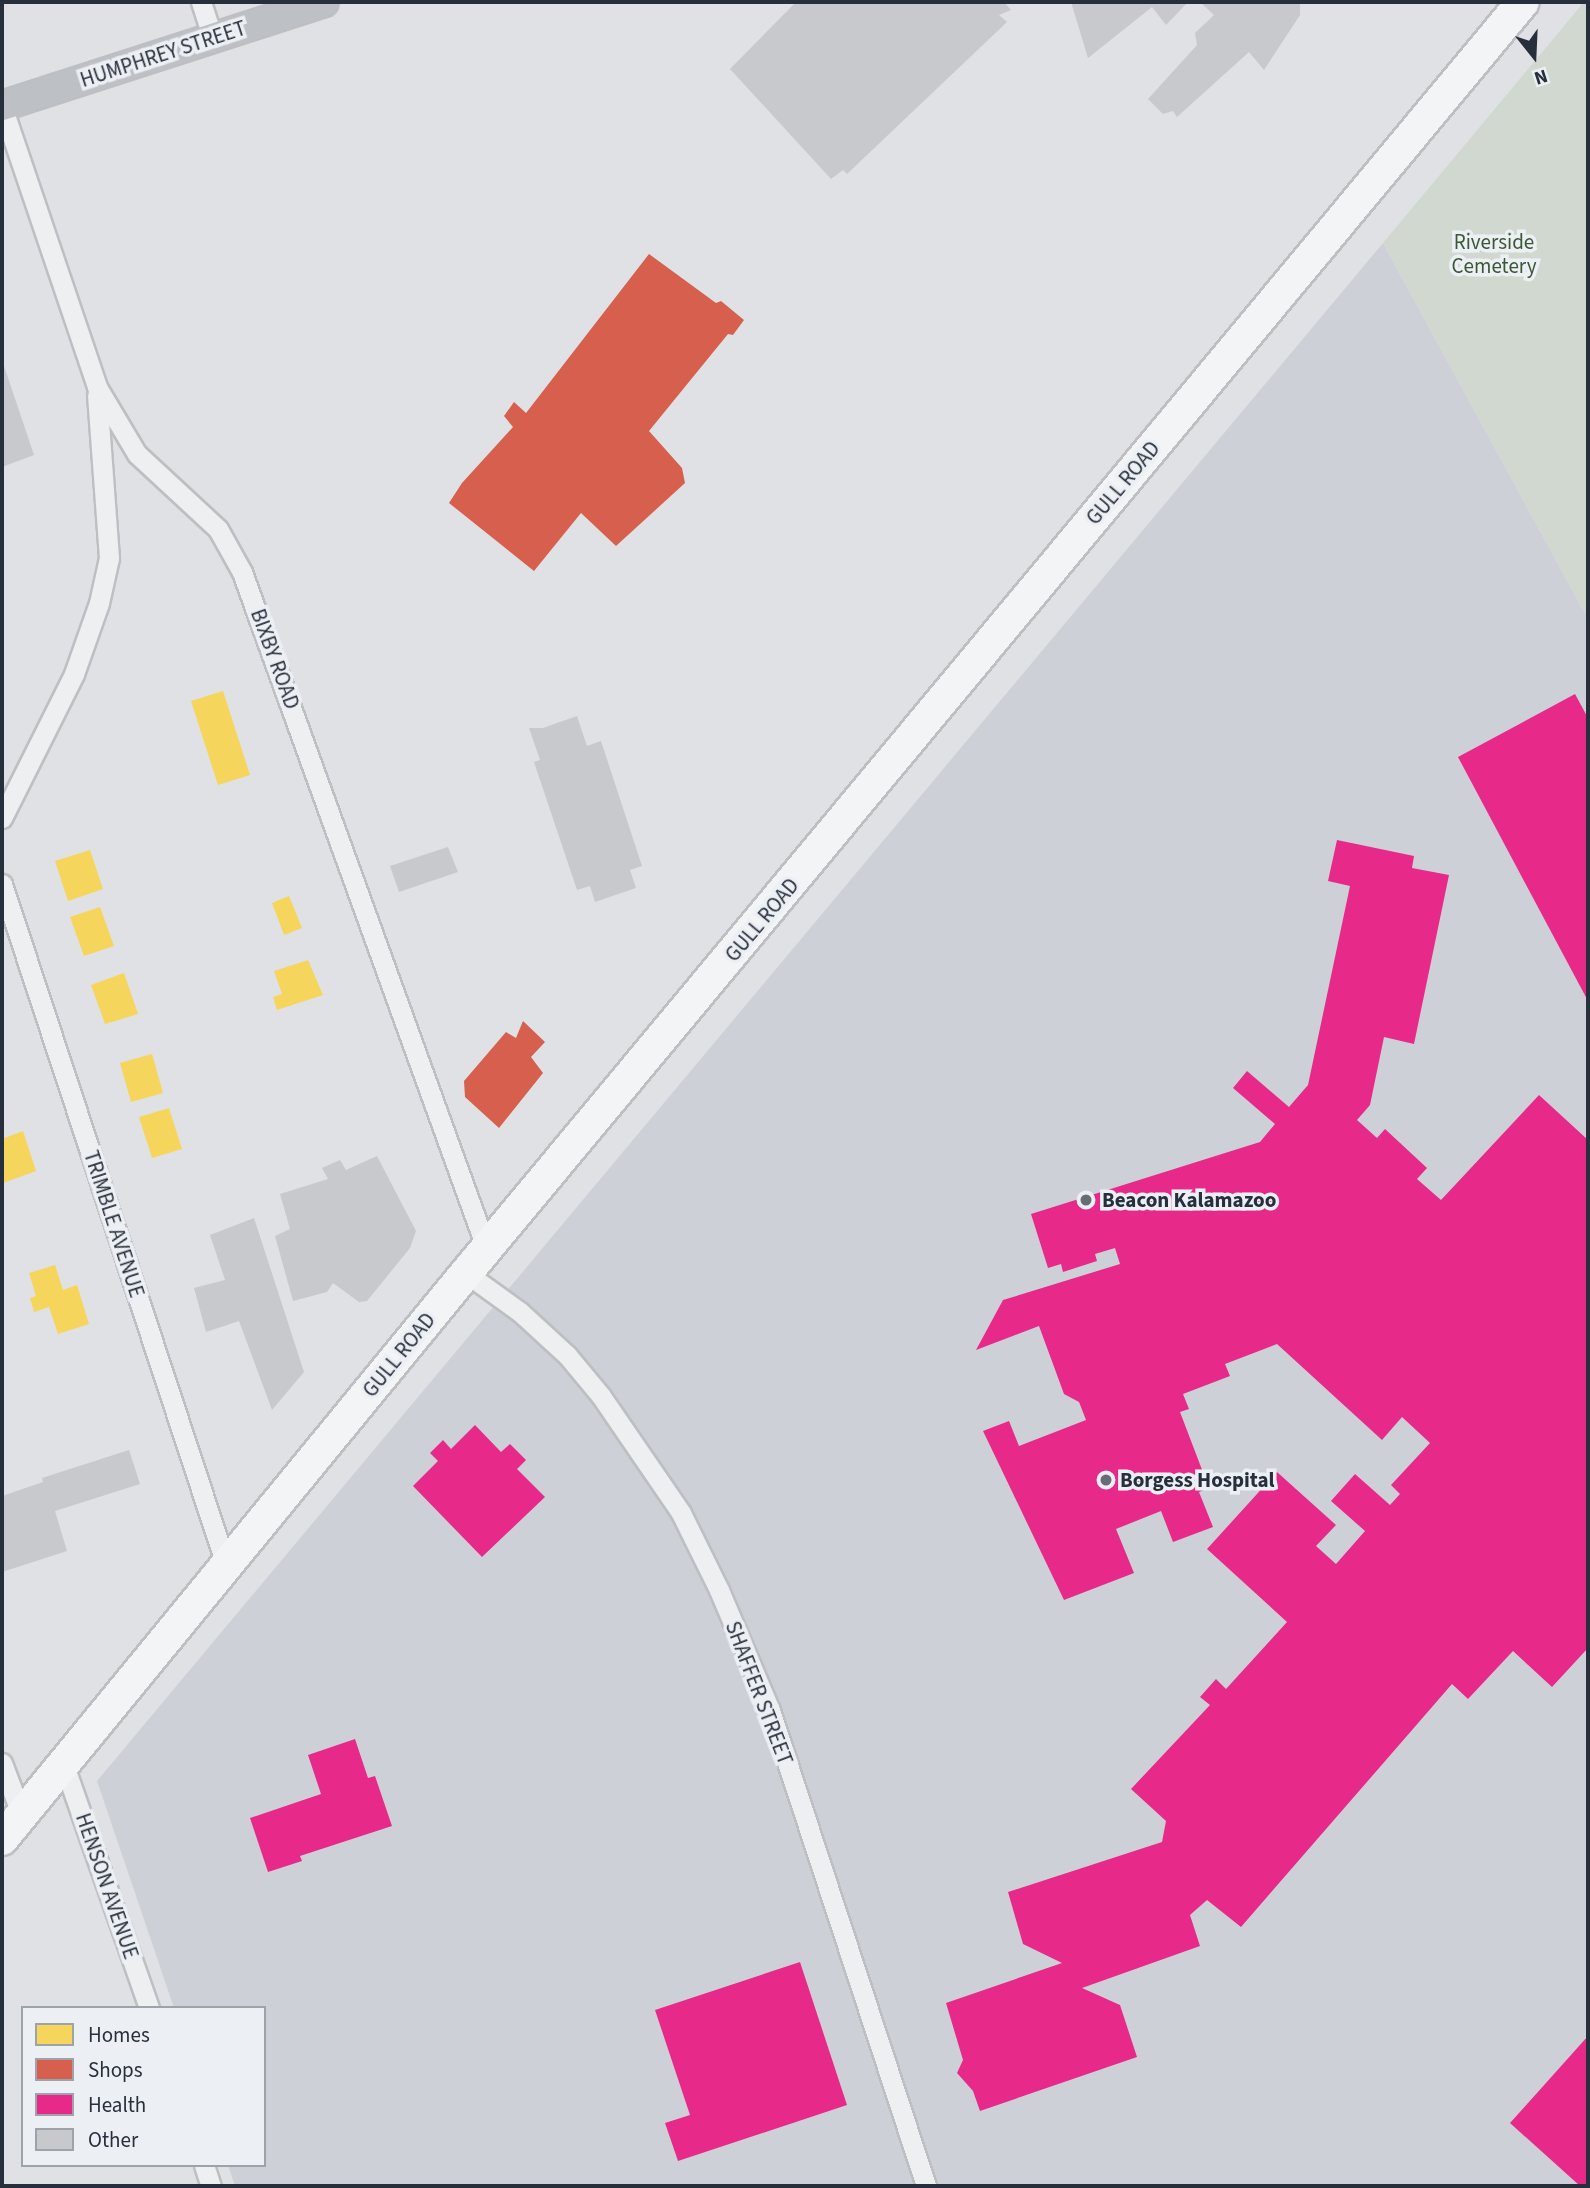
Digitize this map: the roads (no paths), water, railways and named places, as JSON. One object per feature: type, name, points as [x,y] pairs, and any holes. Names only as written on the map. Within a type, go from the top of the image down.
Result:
[{"type":"main road","name":"GULL ROAD","points":[[12,1828],[466,1273],[1523,2]]},
{"type":"street","points":[[201,2],[213,38]]},
{"type":"street","name":"HUMPHREY STREET","points":[[2,106],[324,2]]},
{"type":"street","name":"BIXBY ROAD","points":[[2,106],[97,387],[137,454],[218,529],[242,572],[487,1250]]},
{"type":"street","points":[[2,818],[75,674],[110,558],[97,387]]},
{"type":"street","name":"TRIMBLE AVENUE","points":[[2,884],[226,1565]]},
{"type":"street","name":"SHAFFER STREET","points":[[466,1273],[520,1312],[567,1355],[601,1396],[681,1513],[719,1590],[770,1710],[926,2186]]},
{"type":"street","points":[[2,1763],[12,1828]]},
{"type":"street","name":"HENSON AVENUE","points":[[64,1765],[148,2006]]},
{"type":"street","points":[[205,2167],[211,2186]]},
{"type":"place","name":"Beacon Kalamazoo","points":[[1086,1200]]},
{"type":"place","name":"Borgess Hospital","points":[[1106,1480]]},
{"type":"park label","name":"Riverside Cemetery","points":[[1494,254]]}]
